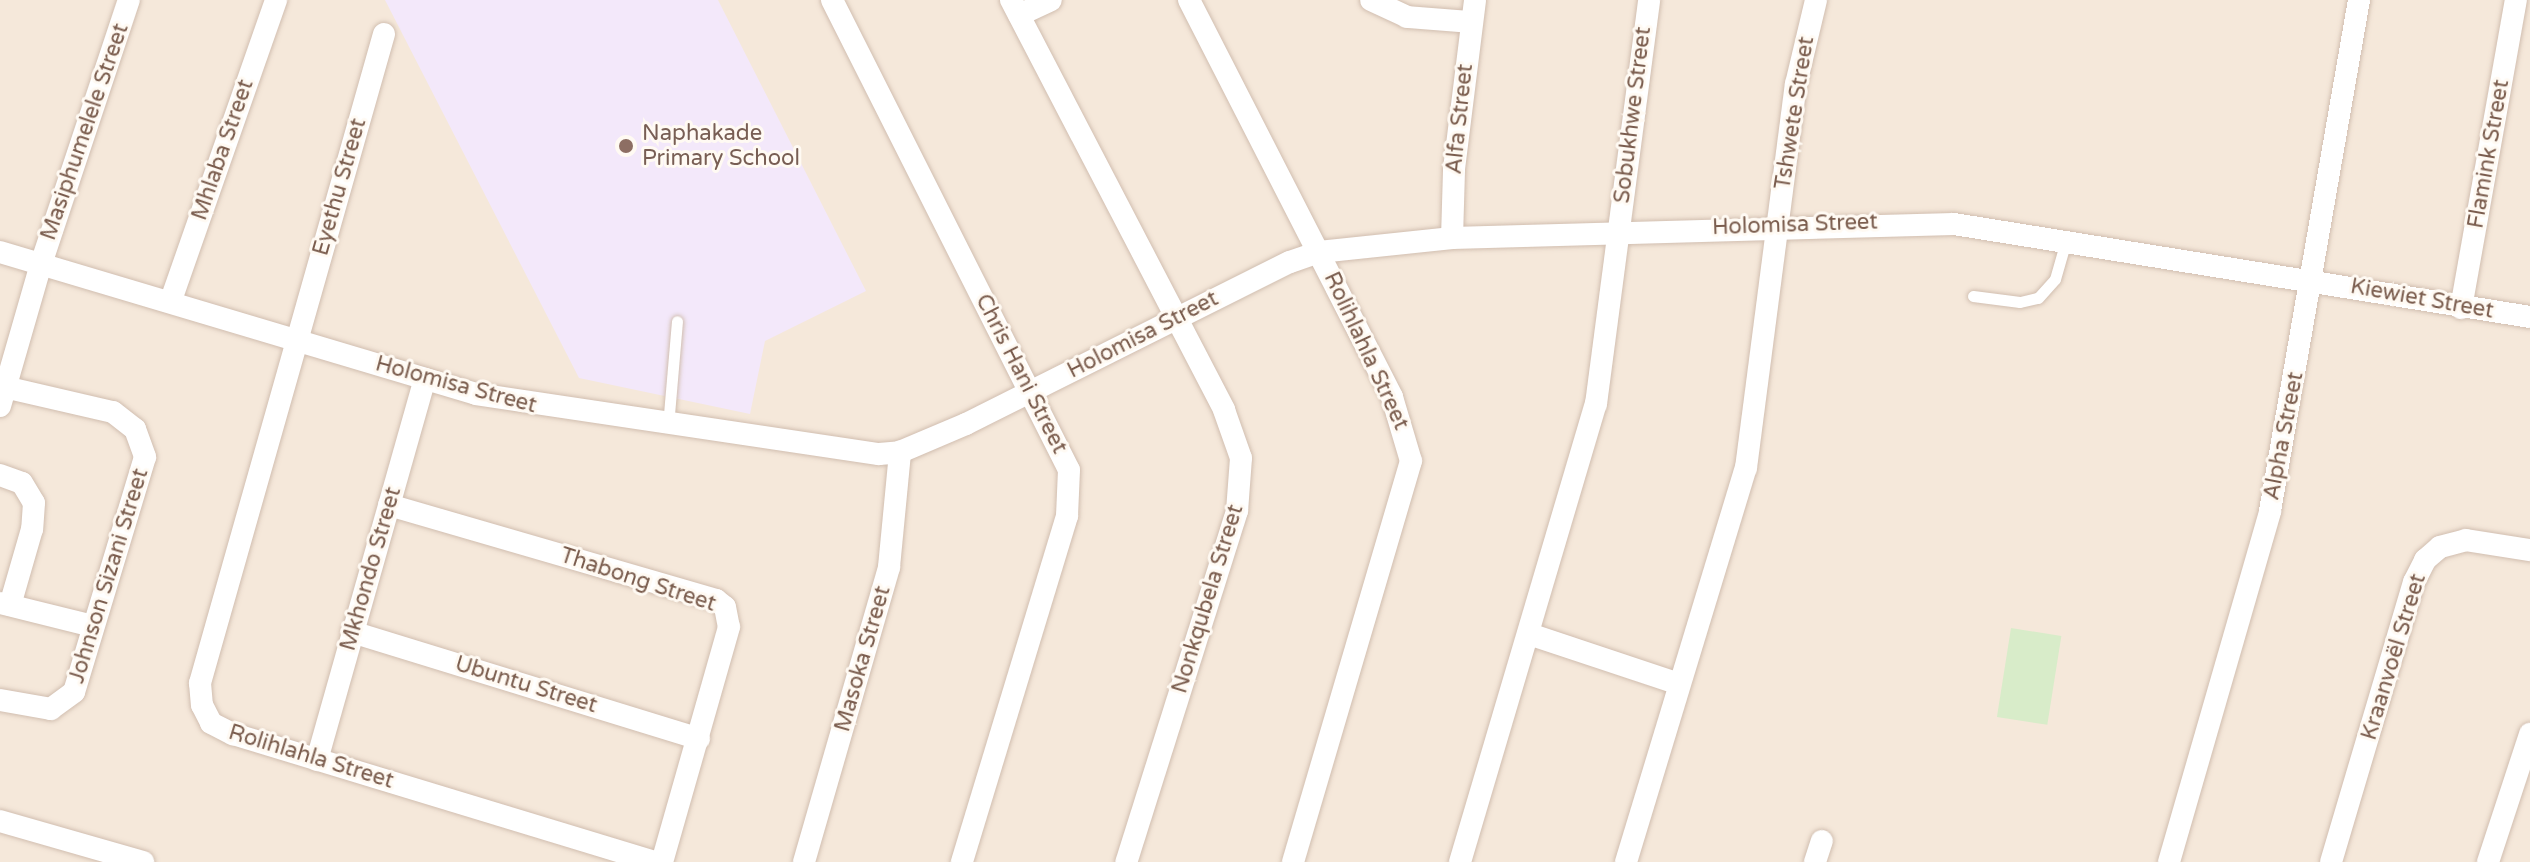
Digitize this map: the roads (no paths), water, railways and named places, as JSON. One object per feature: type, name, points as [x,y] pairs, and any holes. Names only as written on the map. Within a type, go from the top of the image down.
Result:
[{"type":"street","name":"Masiphumelele Street","points":[[2,393],[41,264],[129,0]]},
{"type":"street","name":"Mhlaba Street","points":[[171,300],[276,0]]},
{"type":"street","name":"Chris Hani Street","points":[[832,0],[1069,470],[1067,516],[962,862]]},
{"type":"street","points":[[1015,8],[1051,0]]},
{"type":"street","name":"Rolihlahla Street","points":[[1189,0],[1392,397],[1411,461],[1293,862]]},
{"type":"street","points":[[1371,0],[1407,17],[1473,11]]},
{"type":"street","name":"Sobukhwe Street","points":[[1460,862],[1596,404],[1649,0]]},
{"type":"street","name":"Tshwete Street","points":[[1626,862],[1746,468],[1796,84],[1816,0]]},
{"type":"street","name":"Alpha Street","points":[[2169,862],[2256,571],[2313,279],[2359,0]]},
{"type":"street","name":"Flamink Street","points":[[2461,308],[2516,0]]},
{"type":"street","name":"Nonkqubela Street","points":[[1015,8],[1177,318],[1236,440],[1241,490],[1126,862]]},
{"type":"street","name":"Alfa Street","points":[[1452,238],[1454,169],[1473,11]]},
{"type":"street","name":"Eyethu Street","points":[[297,341],[384,34]]},
{"type":"street","name":"Holomisa Street","points":[[0,252],[171,300],[425,379],[548,409],[800,446],[900,452],[1319,252],[1452,238],[1620,230],[1954,224],[2313,279]]},
{"type":"street","name":"Kiewiet Street","points":[[2313,279],[2461,308],[2530,317]]},
{"type":"street","name":"Rolihlahla Street","points":[[297,341],[200,696],[205,714],[218,727],[317,760],[655,862]]},
{"type":"street","name":"Mkhondo Street","points":[[317,760],[425,379]]},
{"type":"street","name":"Johnson Sizani Street","points":[[0,700],[46,710],[64,704],[78,682],[143,468],[143,444],[135,429],[113,412],[2,393]]},
{"type":"street","name":"Masoka Street","points":[[804,862],[889,567],[900,452]]},
{"type":"street","points":[[0,475],[22,483],[34,503],[32,529],[5,604],[93,626]]},
{"type":"street","name":"Thabong Street","points":[[389,505],[721,604],[729,627],[662,862]]},
{"type":"street","name":"Kraanvoël Street","points":[[2331,862],[2414,582],[2425,560],[2440,547],[2466,540],[2530,550]]},
{"type":"street","name":"Ubuntu Street","points":[[352,632],[699,739]]},
{"type":"street","points":[[1529,634],[1679,684]]},
{"type":"street","points":[[2488,862],[2530,734]]},
{"type":"street","points":[[0,821],[143,862]]},
{"type":"lane","points":[[1973,296],[2020,302],[2038,298],[2055,279],[2066,241]]},
{"type":"lane","points":[[668,426],[677,321]]},
{"type":"place","name":"Naphakade Primary School","points":[[626,146]]}]
